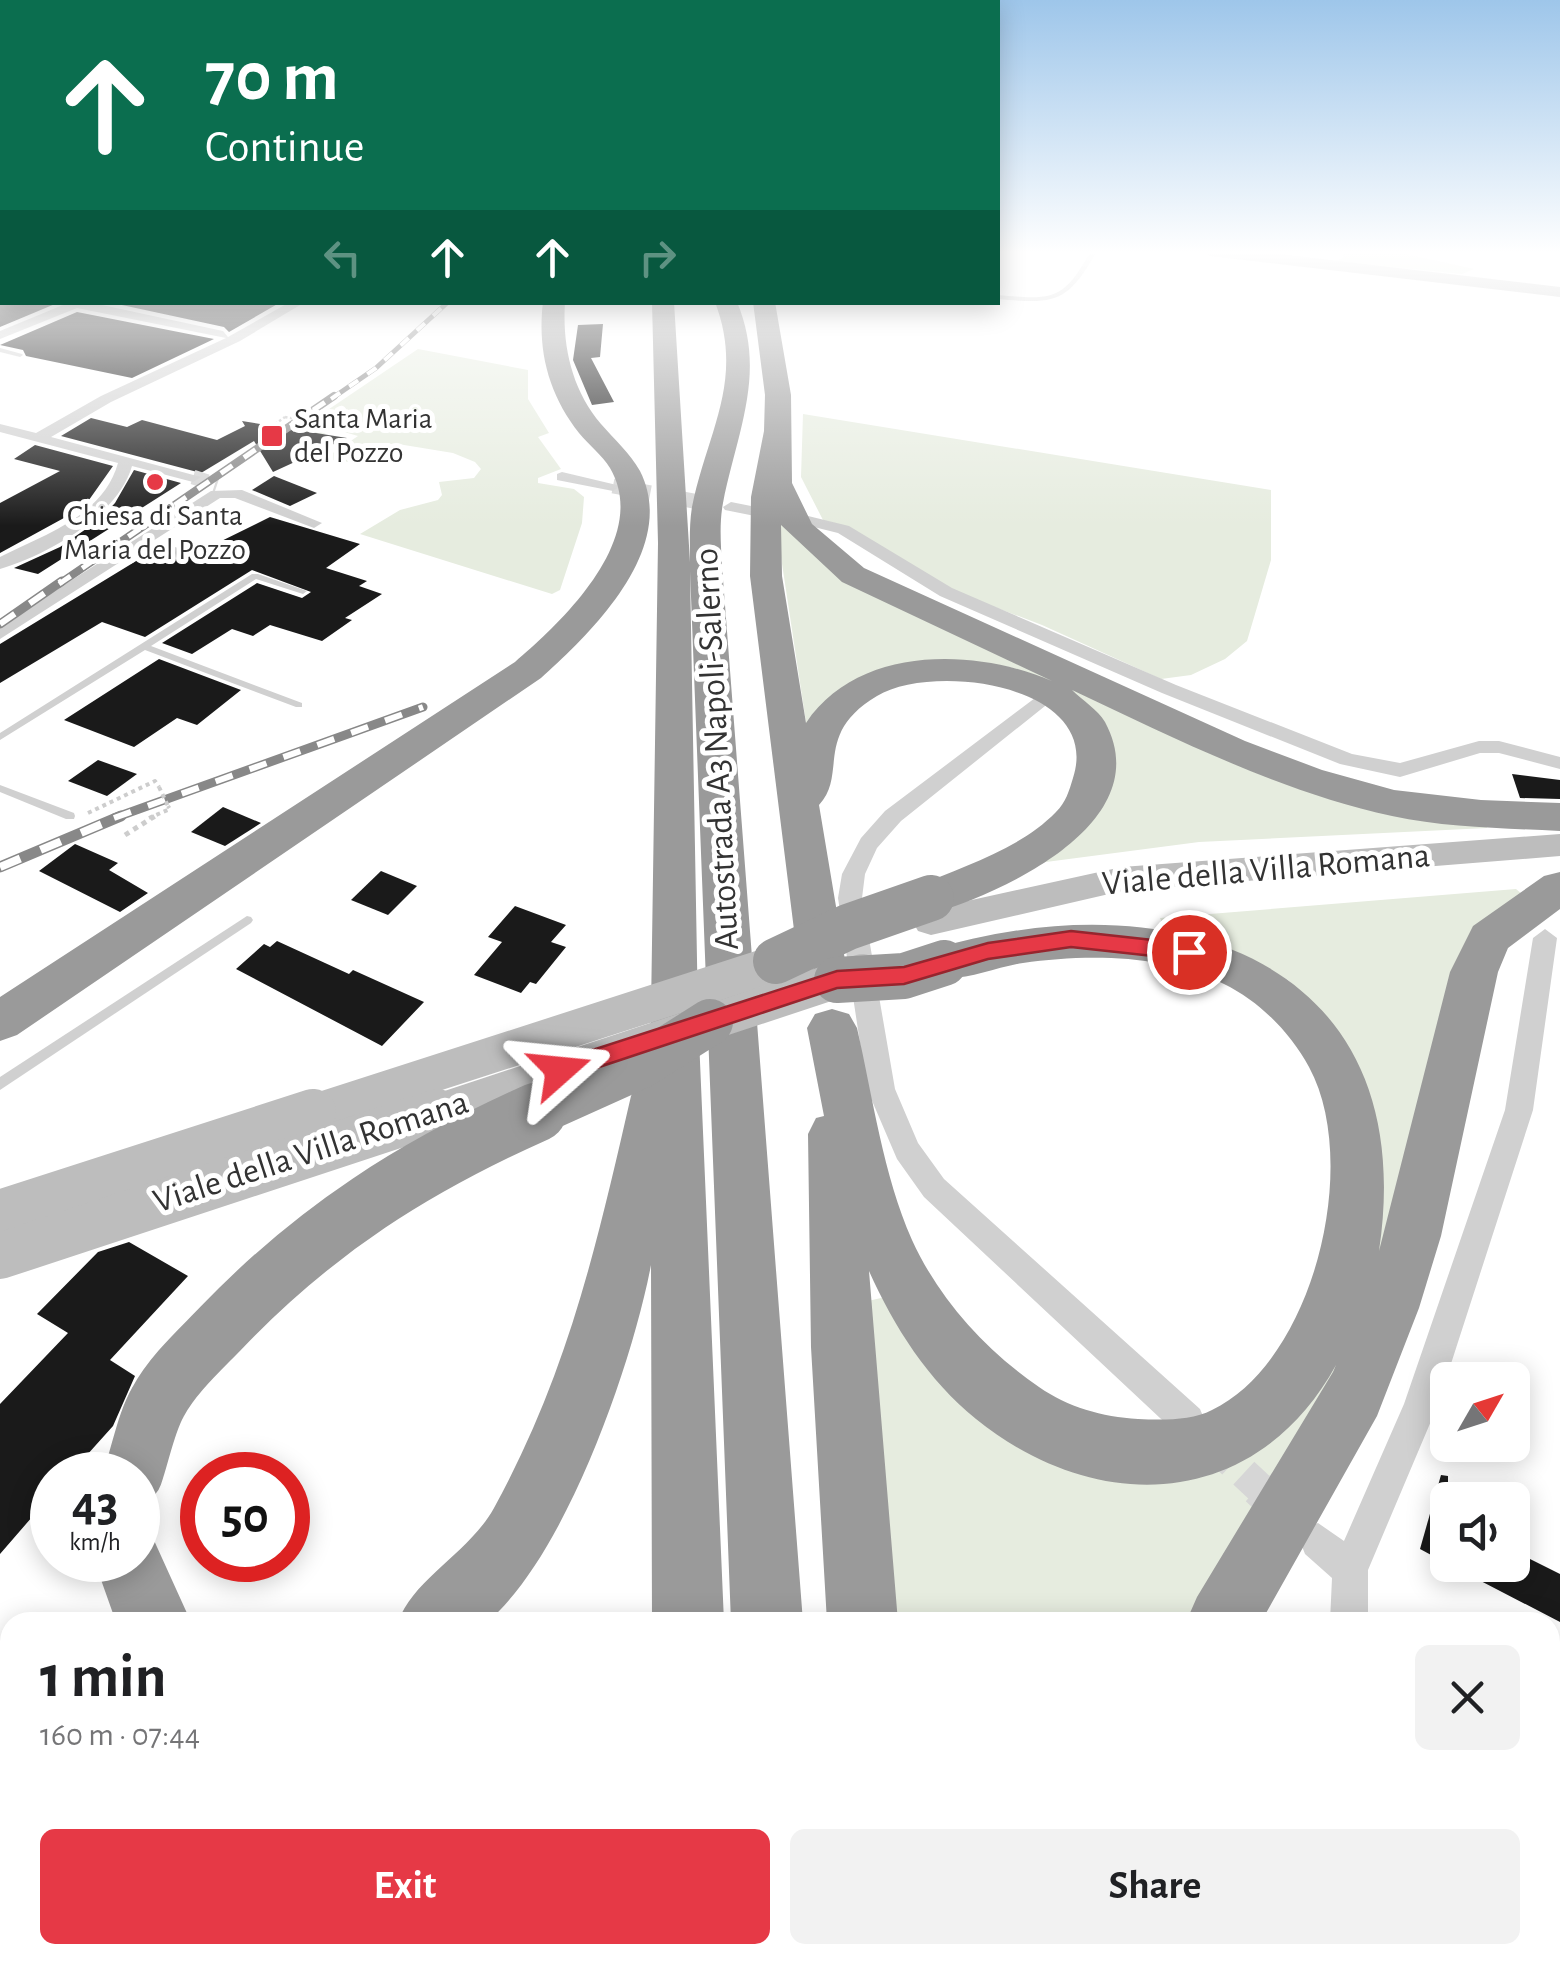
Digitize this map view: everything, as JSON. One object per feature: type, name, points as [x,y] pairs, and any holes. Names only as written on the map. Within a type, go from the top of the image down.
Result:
[{"type":"highway","points":[[0,1022],[528,670],[591,609],[616,572],[629,537],[621,464],[580,415],[563,381],[552,343]]},
{"type":"highway","name":"Autostrada A3 Napoli-Salerno","points":[[663,343],[674,542],[674,738],[692,1018],[688,1612]]},
{"type":"highway","name":"Autostrada A3 Napoli-Salerno","points":[[741,343],[743,368],[708,508],[706,566],[767,1612]]},
{"type":"highway","points":[[771,343],[776,370],[777,483],[785,508],[802,532],[853,575],[896,598],[1308,780],[1394,803],[1481,814],[1560,817]]},
{"type":"highway","points":[[776,961],[848,927],[935,932],[988,951],[1071,939],[1189,952],[1237,968],[1274,990],[1310,1021],[1339,1068],[1356,1118],[1359,1191],[1350,1264],[1310,1353],[1250,1424],[1186,1452],[1120,1452],[1051,1434],[978,1382],[924,1313],[892,1259],[875,1212],[832,1028],[800,828],[766,576],[766,497],[777,432]]},
{"type":"highway","points":[[625,492],[648,558],[674,738]]},
{"type":"highway","points":[[800,828],[818,737],[830,716],[854,693],[882,677],[922,668],[966,668],[1013,678],[1052,693],[1087,719],[1097,746],[1098,773],[1084,806],[1057,833],[935,932],[904,976],[837,980]]},
{"type":"highway","points":[[1228,1612],[1355,1394],[1383,1325],[1413,1236],[1474,972],[1489,938],[1553,912]]},
{"type":"highway","points":[[141,1452],[157,1403],[189,1361],[277,1270],[328,1229],[394,1184],[477,1138],[642,1065],[692,1018]]},
{"type":"highway","points":[[445,1612],[480,1584],[516,1536],[578,1408],[692,1018]]},
{"type":"highway","points":[[832,1028],[842,1346],[861,1612]]},
{"type":"highway","points":[[136,1582],[150,1612]]},
{"type":"main road","name":"Viale della Villa Romana","points":[[935,932],[1122,880],[1560,845]]},
{"type":"main road","name":"Viale della Villa Romana","points":[[935,932],[1247,887],[1560,871]]},
{"type":"main road","name":"Viale della Villa Romana","points":[[0,1213],[776,961]]},
{"type":"main road","name":"Viale della Villa Romana","points":[[0,1256],[692,1018],[837,980]]},
{"type":"street","points":[[38,438],[218,343]]},
{"type":"street","points":[[0,428],[126,462],[144,462],[193,478]]},
{"type":"street","points":[[0,564],[103,506],[122,482],[126,462]]},
{"type":"street","points":[[562,477],[625,492]]},
{"type":"street","points":[[0,634],[221,489],[314,523]]},
{"type":"street","points":[[731,508],[754,512]]},
{"type":"street","points":[[804,520],[843,530],[946,592],[1308,745],[1377,768],[1410,768],[1479,747],[1519,750],[1560,763]]},
{"type":"street","points":[[1078,670],[1098,655]]},
{"type":"street","points":[[1043,698],[893,816],[874,834],[854,868],[850,898],[881,1089],[907,1150],[934,1188],[1188,1422]]},
{"type":"street","points":[[1349,1612],[1350,1570],[1420,1407],[1518,1110],[1553,912]]},
{"type":"street","points":[[1318,1541],[1350,1570]]},
{"type":"lane","points":[[0,350],[20,355]]},
{"type":"lane","points":[[0,737],[255,576],[302,592]]},
{"type":"lane","points":[[144,646],[299,704]]},
{"type":"lane","points":[[0,788],[70,816]]},
{"type":"lane","points":[[0,1084],[248,920]]},
{"type":"path","points":[[272,427],[284,418],[306,421],[292,431]]},
{"type":"path","points":[[70,816],[89,813],[156,782],[170,810],[145,820],[124,835]]},
{"type":"shaded area","points":[[418,349],[528,370],[528,399],[549,433],[538,437],[561,469],[538,478],[538,483],[574,489],[584,497],[582,523],[560,590],[552,594],[360,534],[400,510],[438,500],[442,495],[439,482],[474,478],[481,469],[475,462],[453,453],[398,444],[367,464],[324,459],[358,436],[334,429],[294,449],[261,455]]},
{"type":"shaded area","points":[[803,414],[1271,490],[1271,560],[1247,641],[1225,659],[1191,675],[1161,679],[1042,625],[942,587],[823,520],[801,477]]},
{"type":"shaded area","points":[[784,521],[814,553],[1236,758],[1485,822],[1487,828],[1199,842],[1023,865],[1107,788],[1042,678],[1010,667],[936,660],[807,729],[776,524]]},
{"type":"shaded area","points":[[1516,889],[1522,894],[1311,1435],[1201,1612],[877,1612],[868,1301],[894,1295],[984,1412],[1231,1458],[1366,1254],[1323,1013],[1288,980],[1248,957],[1207,941],[1166,932],[1160,918]]},
{"type":"building","points":[[206,343],[132,378],[26,356],[23,350],[0,345]]},
{"type":"building","points":[[575,343],[601,343],[600,357],[591,358],[614,402],[592,405],[573,360]]},
{"type":"building","points":[[91,418],[127,427],[142,420],[217,440],[245,426],[242,421],[347,438],[273,472],[254,441],[201,473],[61,436]]},
{"type":"building","points":[[35,445],[113,466],[84,507],[0,553],[0,503],[60,471],[14,459]]},
{"type":"building","points":[[134,470],[181,483],[38,574],[14,568],[60,547],[99,520],[115,503]]},
{"type":"building","points":[[274,476],[317,493],[290,506],[252,490]]},
{"type":"building","points":[[270,517],[360,544],[326,568],[367,581],[359,586],[382,594],[345,618],[352,620],[322,641],[270,625],[253,636],[232,629],[192,654],[162,643],[257,583],[302,598],[311,592],[252,570],[145,637],[102,622],[0,683],[0,644],[164,544],[197,553]]},
{"type":"building","points":[[159,659],[241,690],[197,725],[177,718],[134,747],[64,720]]},
{"type":"building","points":[[98,760],[137,774],[107,796],[68,781]]},
{"type":"building","points":[[1512,774],[1560,780],[1560,799],[1520,798]]},
{"type":"building","points":[[223,807],[261,823],[225,846],[191,832]]},
{"type":"building","points":[[75,844],[118,863],[109,870],[148,893],[120,912],[39,871]]},
{"type":"building","points":[[381,871],[417,886],[388,915],[351,900]]},
{"type":"building","points":[[515,906],[566,925],[551,942],[566,947],[536,984],[530,982],[521,993],[474,975],[502,942],[488,937]]},
{"type":"building","points":[[277,941],[424,1002],[382,1046],[236,969],[264,944],[270,947]]},
{"type":"building","points":[[129,1242],[188,1276],[110,1360],[135,1376],[113,1426],[90,1452],[30,1452],[30,1519],[0,1554],[0,1404],[68,1333],[37,1314],[98,1252]]},
{"type":"building","points":[[1430,1514],[1430,1554],[1420,1549]]},
{"type":"building","points":[[1530,1559],[1560,1574],[1560,1612],[1541,1612],[1483,1582],[1530,1582]]},
{"type":"tunnel","points":[[193,477],[217,485]]},
{"type":"tunnel","points":[[613,486],[726,507]]},
{"type":"tunnel","points":[[1210,1442],[1262,1490]]},
{"type":"tunnel","points":[[1259,1487],[1287,1513]]},
{"type":"railway","points":[[331,399],[376,368],[404,343]]},
{"type":"railway","points":[[59,584],[334,396]]},
{"type":"railway","points":[[0,624],[62,581]]},
{"type":"railway","points":[[114,818],[423,707]]},
{"type":"railway","points":[[0,867],[121,816]]},
{"type":"place","name":"Santa Maria del Pozzo","points":[[272,436]]},
{"type":"place","name":"Chiesa di Santa Maria del Pozzo","points":[[155,482]]},
{"type":"route","points":[[560,1070],[837,980],[904,976],[1028,943],[1071,939],[1189,952]]}]
